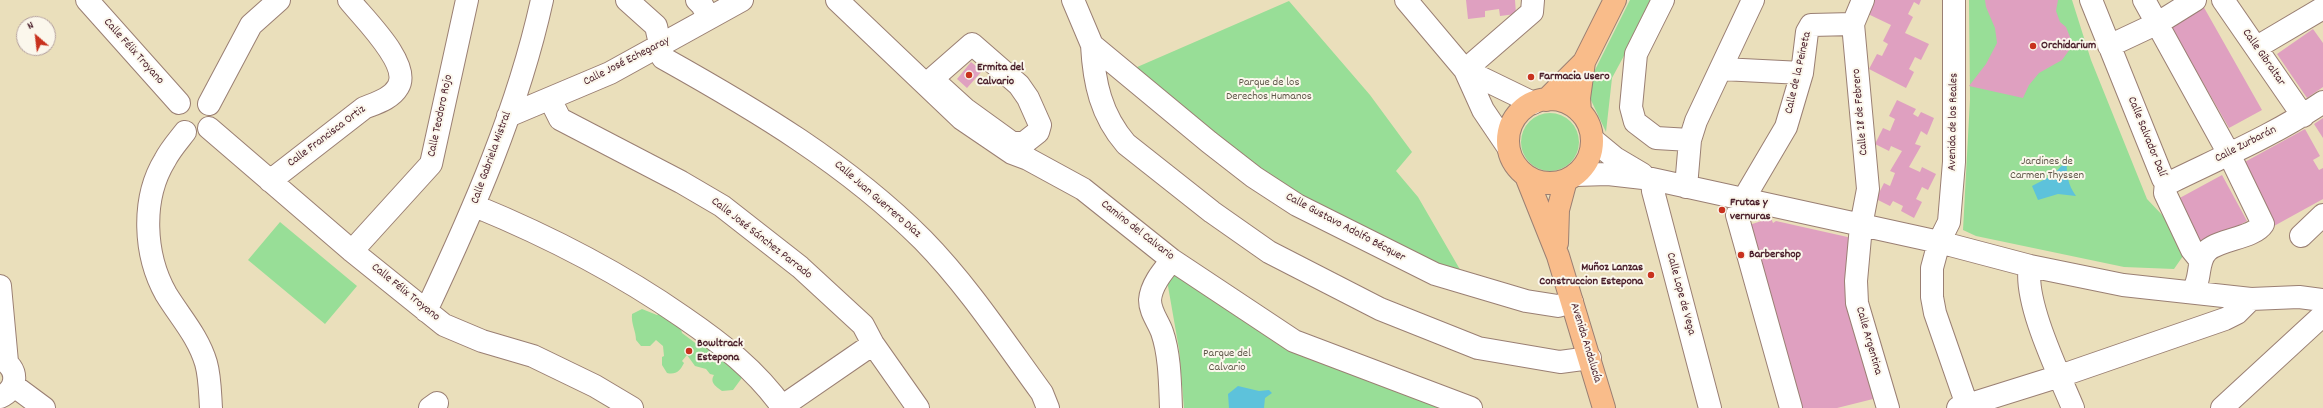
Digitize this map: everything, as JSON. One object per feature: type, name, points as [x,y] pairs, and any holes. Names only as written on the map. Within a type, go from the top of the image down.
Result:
[{"type":"main road","points":[[1580,112],[1579,98],[1584,62],[1616,0]]},
{"type":"main road","points":[[1540,101],[1559,100],[1580,112],[1586,120],[1592,139],[1588,159],[1570,178],[1540,182],[1526,176],[1511,158],[1508,147],[1509,133],[1513,121],[1522,110],[1540,101],[1584,62]]},
{"type":"main road","name":"Avenida Andalucía","points":[[1526,176],[1558,256],[1604,408]]},
{"type":"main road","name":"Avenida Andalucía","points":[[1558,256],[1558,210],[1570,178]]},
{"type":"street","name":"Calle Félix Troyano","points":[[87,0],[179,103]]},
{"type":"street","points":[[209,104],[251,25],[279,0]]},
{"type":"street","name":"Calle Francisca Ortiz","points":[[270,181],[364,108],[382,101],[398,88],[401,73],[396,57],[349,0]]},
{"type":"street","name":"Calle Teodoro Rojo","points":[[352,251],[430,164],[467,0]]},
{"type":"street","name":"Calle Gabriela Mistral","points":[[426,311],[475,206],[508,116],[534,38],[542,0]]},
{"type":"street","points":[[627,0],[656,26],[661,44]]},
{"type":"street","points":[[697,0],[702,5],[709,18]]},
{"type":"street","name":"Calle José Echegaray","points":[[508,116],[610,73],[742,0]]},
{"type":"street","name":"Camino del Calvario","points":[[837,0],[962,119],[1012,153],[1028,159],[1083,189],[1172,260],[1294,341],[1471,408]]},
{"type":"street","name":"Calle Gustavo Adolfo Bécquer","points":[[1073,0],[1092,46],[1215,147],[1254,177],[1297,205],[1435,274],[1526,301],[1558,306],[1572,302]]},
{"type":"street","points":[[1406,0],[1465,70],[1483,110],[1508,147]]},
{"type":"street","points":[[1465,70],[1532,12],[1533,0]]},
{"type":"street","points":[[1663,0],[1636,54],[1631,107],[1635,122],[1656,138],[1690,140]]},
{"type":"street","points":[[1686,187],[1690,140],[1696,120],[1722,69],[1753,0]]},
{"type":"street","name":"Calle 28 de Febrero","points":[[1861,226],[1868,189],[1853,24],[1863,0]]},
{"type":"street","name":"Avenida de los Reales","points":[[1954,0],[1954,162],[1949,222],[1939,242],[1932,268],[1933,302],[1964,407]]},
{"type":"street","name":"Calle Salvador Dalí","points":[[2091,0],[2166,182],[2165,193],[2192,250],[2200,260]]},
{"type":"street","points":[[2144,0],[2229,154],[2263,224],[2255,231],[2213,246],[2200,260],[2196,285],[2191,292]]},
{"type":"street","points":[[2110,46],[2158,23],[2195,0]]},
{"type":"street","name":"Calle Gibraltar","points":[[2223,0],[2257,47],[2303,116]]},
{"type":"street","points":[[2257,47],[2322,10]]},
{"type":"street","name":"Calle de la Peineta","points":[[1791,408],[1737,215],[1743,200],[1786,127],[1802,73],[1807,32],[1811,25],[1853,24]]},
{"type":"street","name":"Calle Juan Guerrero Díaz","points":[[661,44],[663,58],[748,105],[834,162],[923,240],[976,304],[1042,393],[1048,408]]},
{"type":"street","points":[[972,44],[1019,85],[1028,98],[1040,125],[1038,132],[1024,143],[1012,143],[965,109],[932,79],[972,44]]},
{"type":"street","points":[[1092,46],[1094,78],[1100,101],[1108,120],[1126,144],[1212,212],[1269,252],[1380,309],[1478,348],[1560,362],[1590,358]]},
{"type":"street","points":[[1722,69],[1802,73]]},
{"type":"street","points":[[1465,70],[1540,101]]},
{"type":"street","points":[[192,97],[204,100],[209,104],[213,116],[209,128],[198,135],[192,136],[184,132],[174,119],[179,103],[192,97]]},
{"type":"street","name":"Calle José Sánchez Parrado","points":[[550,99],[560,119],[681,182],[722,206],[800,267],[863,325],[873,344],[918,408]]},
{"type":"street","name":"Calle Zurbarán","points":[[2166,182],[2171,182],[2229,154],[2303,116],[2323,102]]},
{"type":"street","points":[[1028,159],[1044,134],[1045,119],[1040,105]]},
{"type":"street","name":"Calle Félix Troyano","points":[[209,128],[352,251],[444,325],[482,342],[533,356],[595,386],[632,408]]},
{"type":"street","points":[[184,132],[165,159],[155,182],[149,213],[150,246],[152,262],[166,294],[195,337],[206,363],[211,408]]},
{"type":"street","points":[[1592,139],[1615,158],[1652,179]]},
{"type":"street","points":[[1570,178],[1608,174],[1652,179],[1939,242],[2030,266],[2123,286],[2251,299],[2299,297],[2323,300]]},
{"type":"street","name":"Calle Lope de Vega","points":[[1652,179],[1653,191],[1710,408]]},
{"type":"street","points":[[475,206],[528,228],[588,258],[650,294],[721,344],[765,383],[782,408],[873,344]]},
{"type":"street","points":[[2301,236],[2323,215]]},
{"type":"street","name":"Calle Argentina","points":[[1861,226],[1856,281],[1857,303],[1882,407]]},
{"type":"street","points":[[1171,408],[1170,379],[1162,332],[1153,314],[1150,300],[1157,281],[1172,260]]},
{"type":"street","points":[[2030,266],[2027,278],[2039,322],[2073,408]]},
{"type":"street","points":[[0,286],[3,360],[14,371],[7,391],[44,408]]},
{"type":"street","points":[[1964,407],[2060,376],[2225,319],[2237,313],[2251,299]]},
{"type":"street","points":[[2222,408],[2323,315]]},
{"type":"green space","points":[[1630,0],[1654,0],[1612,78],[1606,132],[1590,98],[1589,82]]},
{"type":"green space","name":"Jardines de Carmen Thyssen","points":[[1969,0],[2072,0],[2091,60],[2147,199],[2165,218],[2183,256],[2174,269],[2124,267],[1976,236],[1963,230],[1970,99]]},
{"type":"green space","name":"Parque de los Derechos Humanos","points":[[1289,1],[1370,95],[1412,152],[1396,171],[1418,197],[1462,273],[1337,221],[1245,166],[1128,71]]},
{"type":"green space","points":[[1550,113],[1561,115],[1574,126],[1577,131],[1579,142],[1577,153],[1566,166],[1561,169],[1550,171],[1539,169],[1526,158],[1523,153],[1521,142],[1523,131],[1534,118],[1539,115]]},
{"type":"green space","points":[[280,222],[357,286],[325,324],[248,260]]},
{"type":"green space","name":"Parque del Calvario","points":[[1165,269],[1226,305],[1463,408],[1184,408],[1179,349]]},
{"type":"green space","name":"Bowltrack Estepona","points":[[642,309],[657,315],[664,311],[679,321],[682,333],[698,345],[703,343],[714,352],[715,355],[723,359],[744,375],[733,390],[722,391],[718,388],[712,380],[714,375],[710,374],[706,369],[695,366],[687,355],[682,361],[684,363],[679,370],[675,373],[667,373],[662,365],[662,357],[664,356],[663,346],[656,340],[650,346],[641,346],[636,340],[632,314]]},
{"type":"water","points":[[2067,160],[2068,179],[2076,196],[2058,194],[2038,200],[2032,186],[2053,175]]},
{"type":"water","points":[[1238,386],[1259,391],[1269,390],[1272,393],[1265,398],[1264,408],[1229,408],[1228,394]]},
{"type":"building","points":[[1466,0],[1515,0],[1516,14],[1500,16],[1499,9],[1485,11],[1485,17],[1468,19]]},
{"type":"building","points":[[1875,0],[1921,0],[1919,5],[1914,2],[1908,14],[1913,17],[1905,33],[1929,44],[1921,60],[1915,57],[1909,69],[1914,72],[1906,88],[1869,69],[1877,54],[1882,56],[1888,44],[1883,41],[1891,25],[1868,14]]},
{"type":"building","name":"Orchidarium","points":[[1985,0],[2058,0],[2056,11],[2060,22],[2066,27],[2070,37],[2070,49],[2062,60],[2039,73],[2029,85],[2023,98],[1969,86],[1986,64],[1997,43],[1995,28],[1986,7]]},
{"type":"building","points":[[2202,4],[2262,110],[2229,128],[2171,27]]},
{"type":"building","points":[[2313,29],[2323,43],[2323,87],[2307,98],[2277,54]]},
{"type":"building","name":"Ermita del Calvario","points":[[971,62],[982,71],[967,88],[957,79]]},
{"type":"building","points":[[1897,100],[1916,109],[1913,114],[1918,117],[1921,112],[1934,118],[1927,135],[1921,131],[1915,144],[1921,146],[1909,167],[1920,172],[1922,167],[1936,174],[1928,190],[1922,187],[1916,199],[1922,202],[1914,218],[1901,211],[1903,206],[1893,201],[1890,206],[1876,199],[1884,183],[1890,186],[1895,173],[1890,171],[1902,151],[1891,146],[1889,151],[1875,144],[1883,128],[1890,131],[1895,119],[1889,116]]},
{"type":"building","points":[[2323,118],[2323,138],[2314,124]]},
{"type":"building","points":[[2305,129],[2320,156],[2313,160],[2319,170],[2323,168],[2323,199],[2274,226],[2241,164]]},
{"type":"building","points":[[2222,175],[2247,221],[2201,246],[2176,200]]},
{"type":"building","points":[[1771,218],[1773,223],[1776,221],[1852,238],[1877,398],[1837,408],[1802,408],[1749,225]]},
{"type":"place","name":"Orchidarium","points":[[2033,46]]},
{"type":"place","name":"Ermita del Calvario","points":[[969,75]]},
{"type":"place","name":"Farmacia Usero","points":[[1531,77]]},
{"type":"place","name":"Frutas y vernuras","points":[[1722,210]]},
{"type":"place","name":"Barbershop","points":[[1741,255]]},
{"type":"place","name":"Muñoz Lanzas Construccion Estepona","points":[[1651,275]]},
{"type":"place","name":"Bowltrack Estepona","points":[[689,351]]}]
